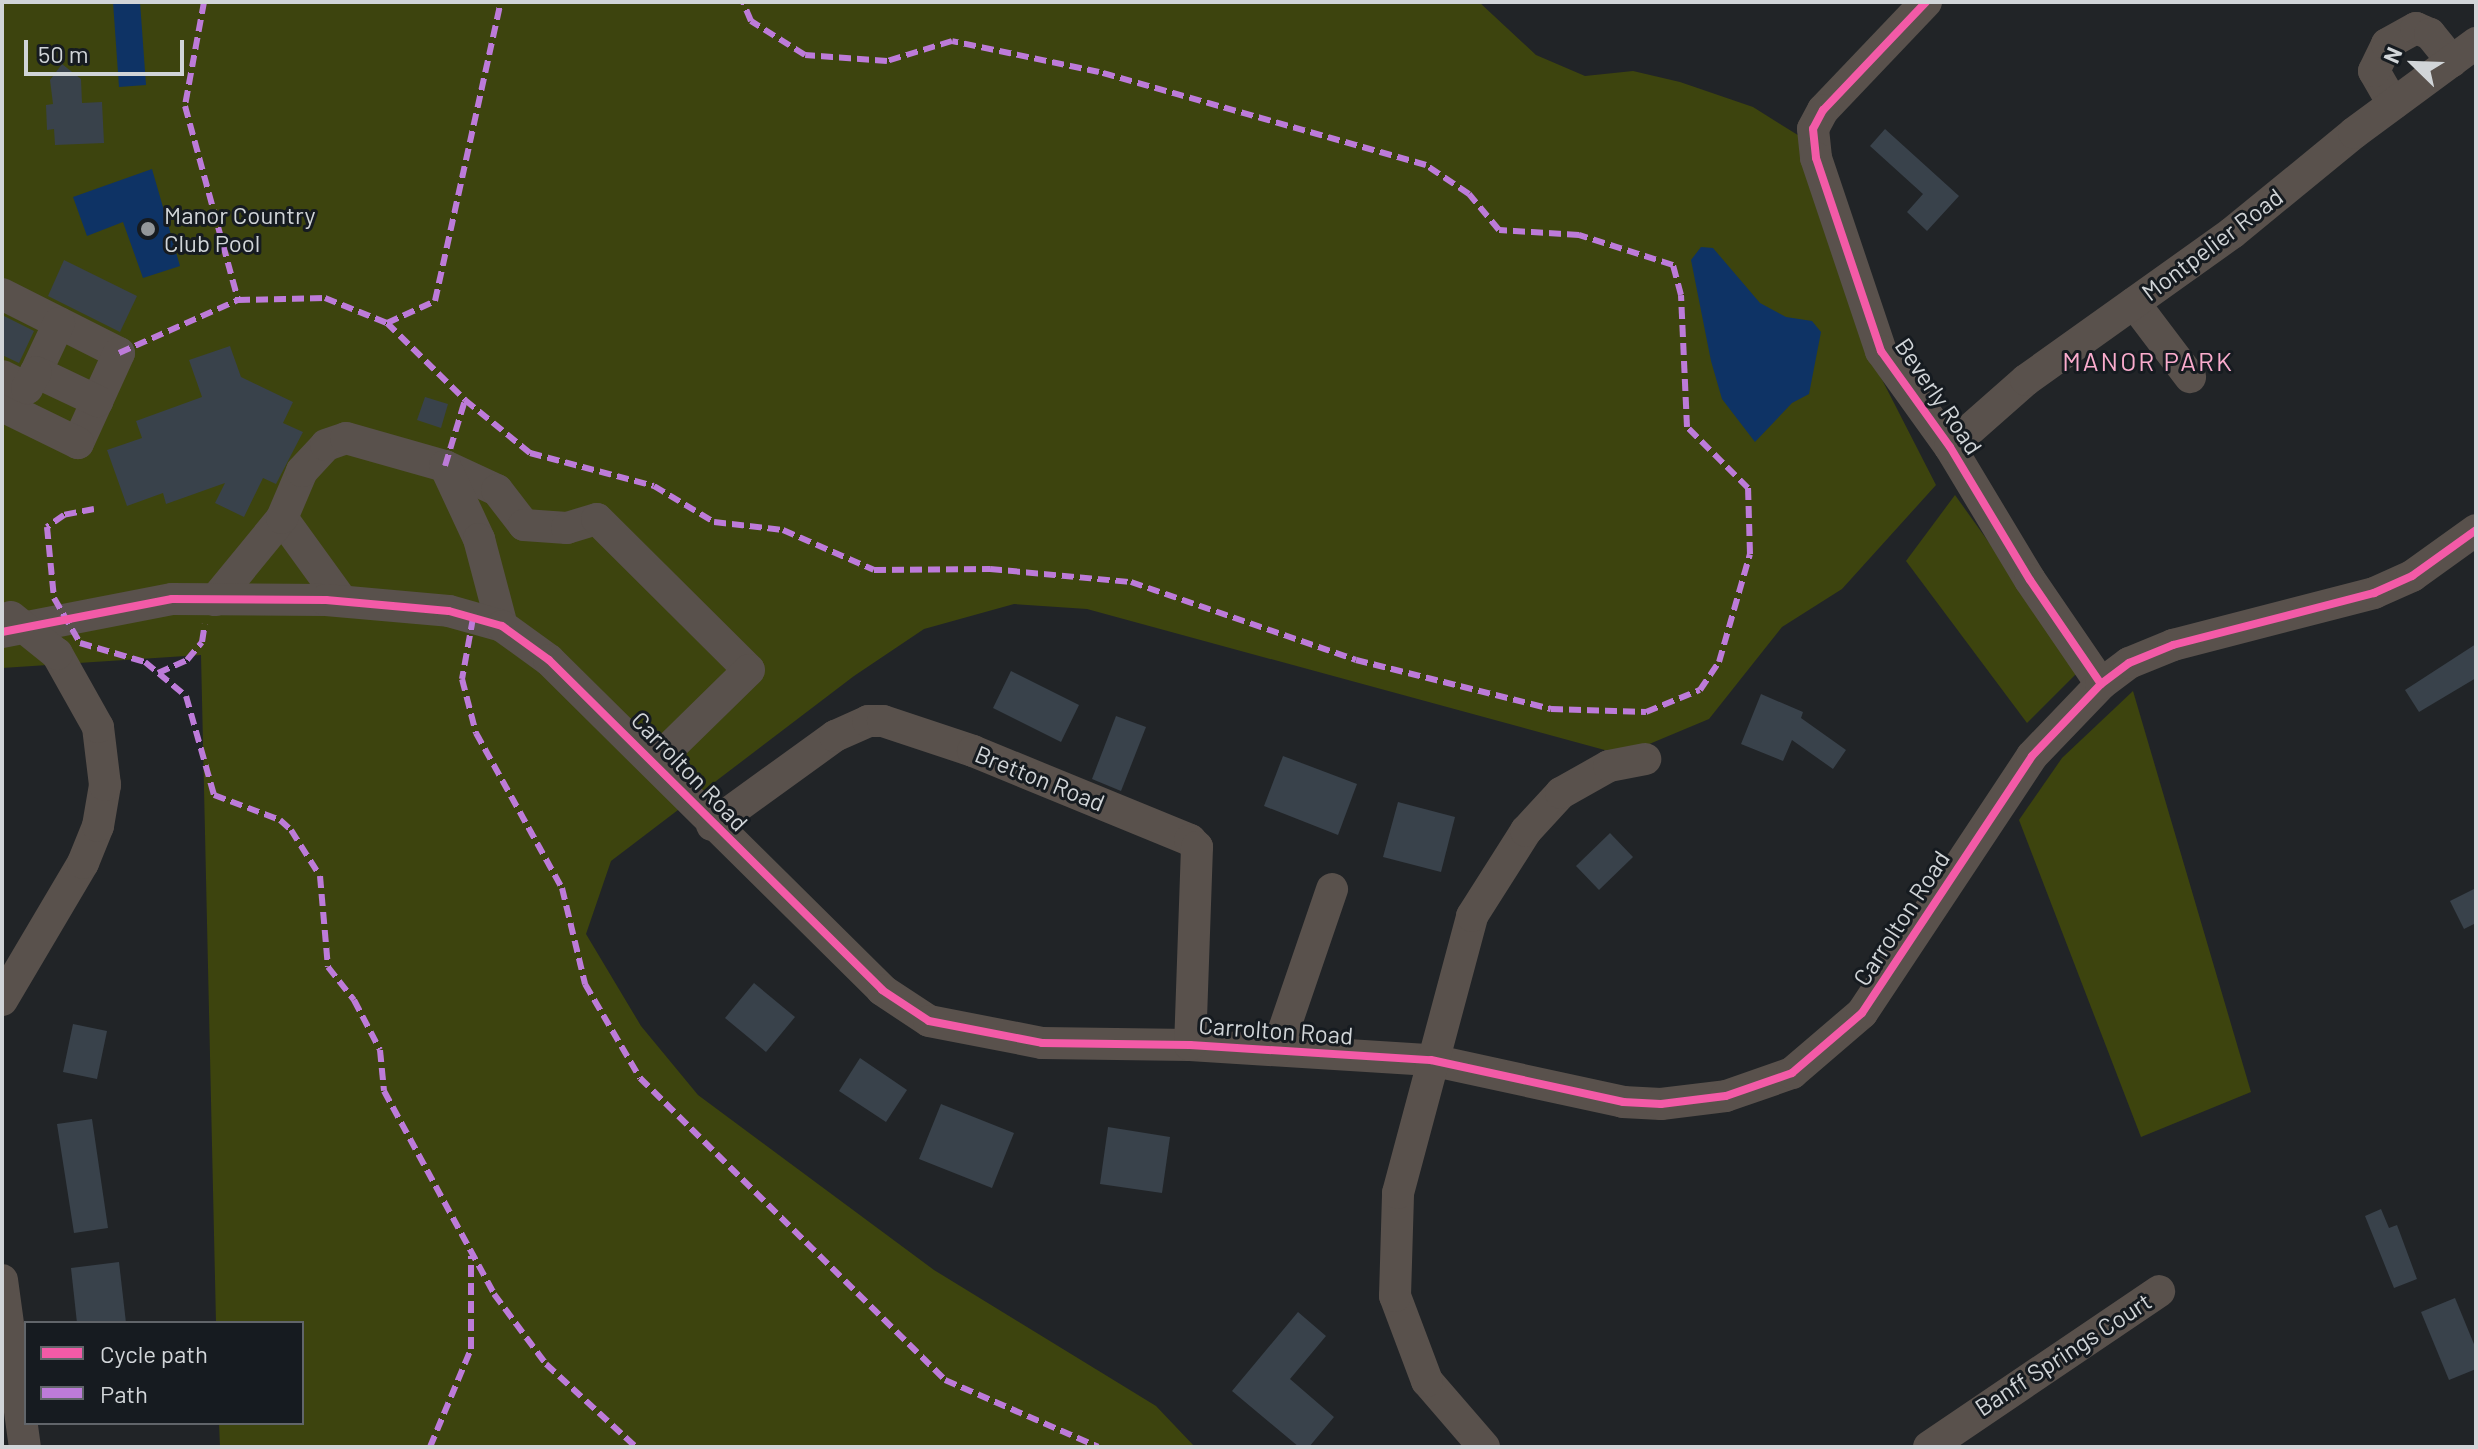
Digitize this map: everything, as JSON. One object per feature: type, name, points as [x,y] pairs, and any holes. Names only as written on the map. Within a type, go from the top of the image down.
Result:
[{"type":"street","name":"Beverly Road","points":[[1926,2],[1823,110],[1813,129],[1816,158],[1881,351],[1950,447],[2030,580],[2101,684]]},
{"type":"street","points":[[2393,104],[2374,71],[2387,44],[2416,28],[2464,52]]},
{"type":"street","name":"Montpelier Road","points":[[1950,447],[2026,380],[2232,233],[2393,104],[2464,52]]},
{"type":"street","points":[[2,294],[119,353],[78,443],[2,406]]},
{"type":"street","points":[[2134,303],[2190,377]]},
{"type":"street","points":[[2,376],[27,388],[59,323]]},
{"type":"street","points":[[36,372],[97,401]]},
{"type":"street","points":[[215,600],[282,518],[302,471],[326,445],[346,438],[445,466],[497,490],[524,525],[567,528],[597,519],[749,670],[655,762]]},
{"type":"street","points":[[445,466],[479,539],[502,626]]},
{"type":"street","points":[[282,518],[342,601]]},
{"type":"street","name":"Carrolton Road","points":[[8,622],[172,599],[342,601],[449,611],[502,626],[549,660],[655,762],[712,825],[882,990],[929,1021],[1042,1043],[1190,1045],[1431,1060],[1623,1102],[1661,1104],[1726,1096],[1792,1073],[1862,1013],[2032,756],[2101,684],[2129,663],[2173,645],[2374,593],[2412,576],[2476,530]]},
{"type":"street","points":[[2,1000],[83,863],[98,826],[105,785],[98,727],[57,654],[8,622]]},
{"type":"street","name":"Bretton Road","points":[[712,825],[835,736],[868,721],[883,721],[1017,767],[1190,840],[1197,847],[1190,1045]]},
{"type":"street","points":[[1484,1447],[1427,1381],[1395,1296],[1398,1193],[1431,1060],[1472,916],[1526,831],[1561,793],[1609,766],[1645,759]]},
{"type":"street","points":[[1277,1050],[1332,889]]},
{"type":"street","points":[[2,1280],[25,1447]]},
{"type":"street","name":"Banff Springs Court","points":[[1929,1447],[2159,1291]]},
{"type":"green space","points":[[2,2],[1479,2],[1536,55],[1585,76],[1633,71],[1680,82],[1753,107],[1801,137],[1873,362],[1936,485],[1842,589],[1782,627],[1709,719],[1623,755],[1087,609],[1014,604],[924,629],[854,676],[611,861],[586,934],[641,1026],[698,1095],[934,1270],[1156,1406],[1195,1447],[220,1447],[219,1425],[304,1425],[304,1321],[216,1321],[201,655],[2,668]]},
{"type":"green space","points":[[1955,495],[2080,670],[2027,723],[1906,561]]},
{"type":"green space","points":[[2133,691],[2251,1092],[2141,1137],[2019,820],[2062,758]]},
{"type":"water","points":[[113,2],[140,2],[146,85],[119,87]]},
{"type":"water","name":"Manor Country Club Pool","points":[[152,169],[180,266],[143,278],[123,222],[87,236],[73,197]]},
{"type":"water","points":[[1701,247],[1713,248],[1760,303],[1786,317],[1812,321],[1821,332],[1809,394],[1792,403],[1755,442],[1722,399],[1711,361],[1691,260]]},
{"type":"building","points":[[62,64],[81,79],[82,103],[102,102],[104,143],[55,145],[54,129],[47,130],[46,105],[53,104],[50,80]]},
{"type":"building","points":[[1885,129],[1959,196],[1927,231],[1907,212],[1923,194],[1870,146]]},
{"type":"building","points":[[64,260],[137,296],[120,332],[48,296]]},
{"type":"building","points":[[2,315],[34,331],[19,363],[2,355]]},
{"type":"building","points":[[230,346],[241,377],[293,402],[283,423],[303,432],[276,484],[263,478],[244,517],[215,503],[225,483],[166,504],[163,493],[127,506],[107,450],[142,438],[136,421],[202,397],[189,360]]},
{"type":"building","points":[[425,397],[448,404],[441,428],[417,420]]},
{"type":"building","points":[[2476,644],[2476,678],[2419,712],[2405,690]]},
{"type":"building","points":[[1011,671],[1079,705],[1061,742],[993,708]]},
{"type":"building","points":[[1761,694],[1803,712],[1801,718],[1846,750],[1833,769],[1792,740],[1783,761],[1741,744]]},
{"type":"building","points":[[1116,716],[1146,727],[1121,791],[1092,779]]},
{"type":"building","points":[[1283,756],[1357,784],[1338,835],[1264,806]]},
{"type":"building","points":[[1398,802],[1455,817],[1441,872],[1383,857]]},
{"type":"building","points":[[1610,833],[1633,857],[1599,890],[1576,866]]},
{"type":"building","points":[[2476,888],[2476,923],[2464,929],[2450,901]]},
{"type":"building","points":[[754,983],[795,1017],[766,1052],[725,1018]]},
{"type":"building","points":[[73,1024],[107,1031],[97,1079],[63,1072]]},
{"type":"building","points":[[860,1058],[907,1090],[886,1122],[839,1091]]},
{"type":"building","points":[[941,1104],[1014,1133],[992,1188],[919,1159]]},
{"type":"building","points":[[92,1119],[108,1228],[74,1233],[57,1124]]},
{"type":"building","points":[[1108,1127],[1170,1137],[1162,1193],[1100,1184]]},
{"type":"building","points":[[2381,1209],[2389,1228],[2397,1225],[2417,1279],[2394,1288],[2365,1216]]},
{"type":"building","points":[[119,1262],[126,1321],[77,1321],[71,1268]]},
{"type":"building","points":[[2455,1298],[2476,1349],[2476,1369],[2449,1380],[2421,1312]]},
{"type":"building","points":[[1298,1312],[1326,1336],[1290,1379],[1334,1417],[1309,1447],[1299,1447],[1232,1391]]},
{"type":"marked path","points":[[204,2],[185,106],[238,300]]},
{"type":"marked path","points":[[387,323],[435,301],[501,2]]},
{"type":"marked path","points":[[119,353],[238,300],[325,298],[387,323],[465,400],[530,453],[654,486],[714,522],[783,530],[874,570],[990,569],[1131,582],[1356,660],[1551,709],[1646,712],[1700,690],[1719,662],[1750,554],[1748,488],[1687,427],[1681,295],[1673,265],[1579,235],[1499,230],[1469,194],[1426,165],[1099,72],[952,41],[887,61],[805,55],[751,21],[743,2]]},
{"type":"marked path","points":[[445,466],[465,400]]},
{"type":"marked path","points":[[94,509],[64,515],[47,527],[54,598],[80,643],[145,662],[186,696],[214,795],[280,820],[291,830],[320,876],[328,967],[354,1000],[380,1050],[384,1091],[494,1294],[546,1364],[636,1447]]},
{"type":"marked path","points":[[473,618],[462,679],[476,733],[562,888],[585,984],[640,1078],[945,1380],[1098,1447]]},
{"type":"marked path","points":[[158,673],[187,660],[202,642],[205,624]]},
{"type":"marked path","points":[[430,1447],[471,1349],[471,1256]]},
{"type":"cycle path","points":[[1926,2],[1823,110],[1813,129],[1816,158],[1881,351],[1950,447],[2030,580],[2101,684]]},
{"type":"cycle path","points":[[2,632],[172,599],[326,600],[449,611],[502,626],[549,660],[882,990],[929,1021],[1042,1043],[1190,1045],[1431,1060],[1623,1102],[1661,1104],[1726,1096],[1792,1073],[1862,1013],[2032,756],[2101,684],[2129,663],[2173,645],[2374,593],[2412,576],[2476,530]]},
{"type":"place","name":"Manor Country Club Pool","points":[[148,229]]},
{"type":"district","name":"MANOR PARK","points":[[2148,361]]}]
